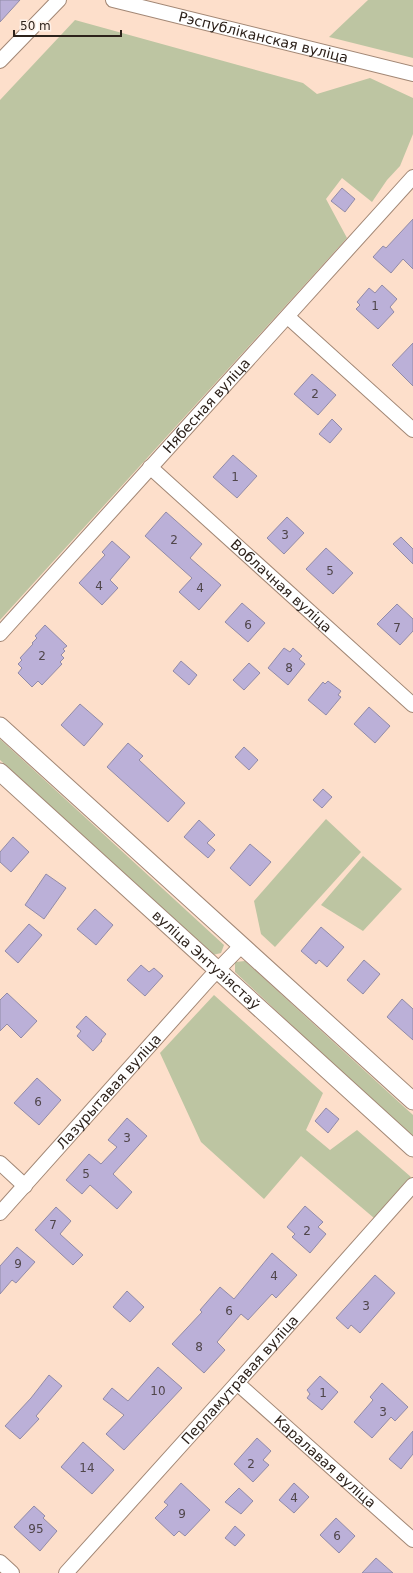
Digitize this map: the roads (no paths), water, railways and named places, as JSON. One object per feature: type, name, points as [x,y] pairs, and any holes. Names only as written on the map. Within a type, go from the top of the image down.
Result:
[{"type":"street","points":[[0,61],[59,0]]},
{"type":"street","name":"Рэспубліканская вуліца","points":[[113,0],[413,74]]},
{"type":"street","name":"Нябесная вуліца","points":[[0,634],[150,467],[288,317],[413,176]]},
{"type":"street","points":[[288,317],[413,430]]},
{"type":"street","name":"Воблачная вуліца","points":[[150,467],[413,705]]},
{"type":"street","points":[[0,726],[413,1101]]},
{"type":"street","name":"вуліца Энтузіястаў","points":[[0,772],[413,1148]]},
{"type":"street","name":"Лазурытавая вуліца","points":[[0,1213],[242,945]]},
{"type":"street","points":[[0,1163],[25,1186]]},
{"type":"street","name":"Перламутравая вуліца","points":[[66,1573],[413,1185]]},
{"type":"street","name":"Каралавая вуліца","points":[[237,1383],[413,1540]]},
{"type":"street","points":[[0,1562],[12,1573]]}]
